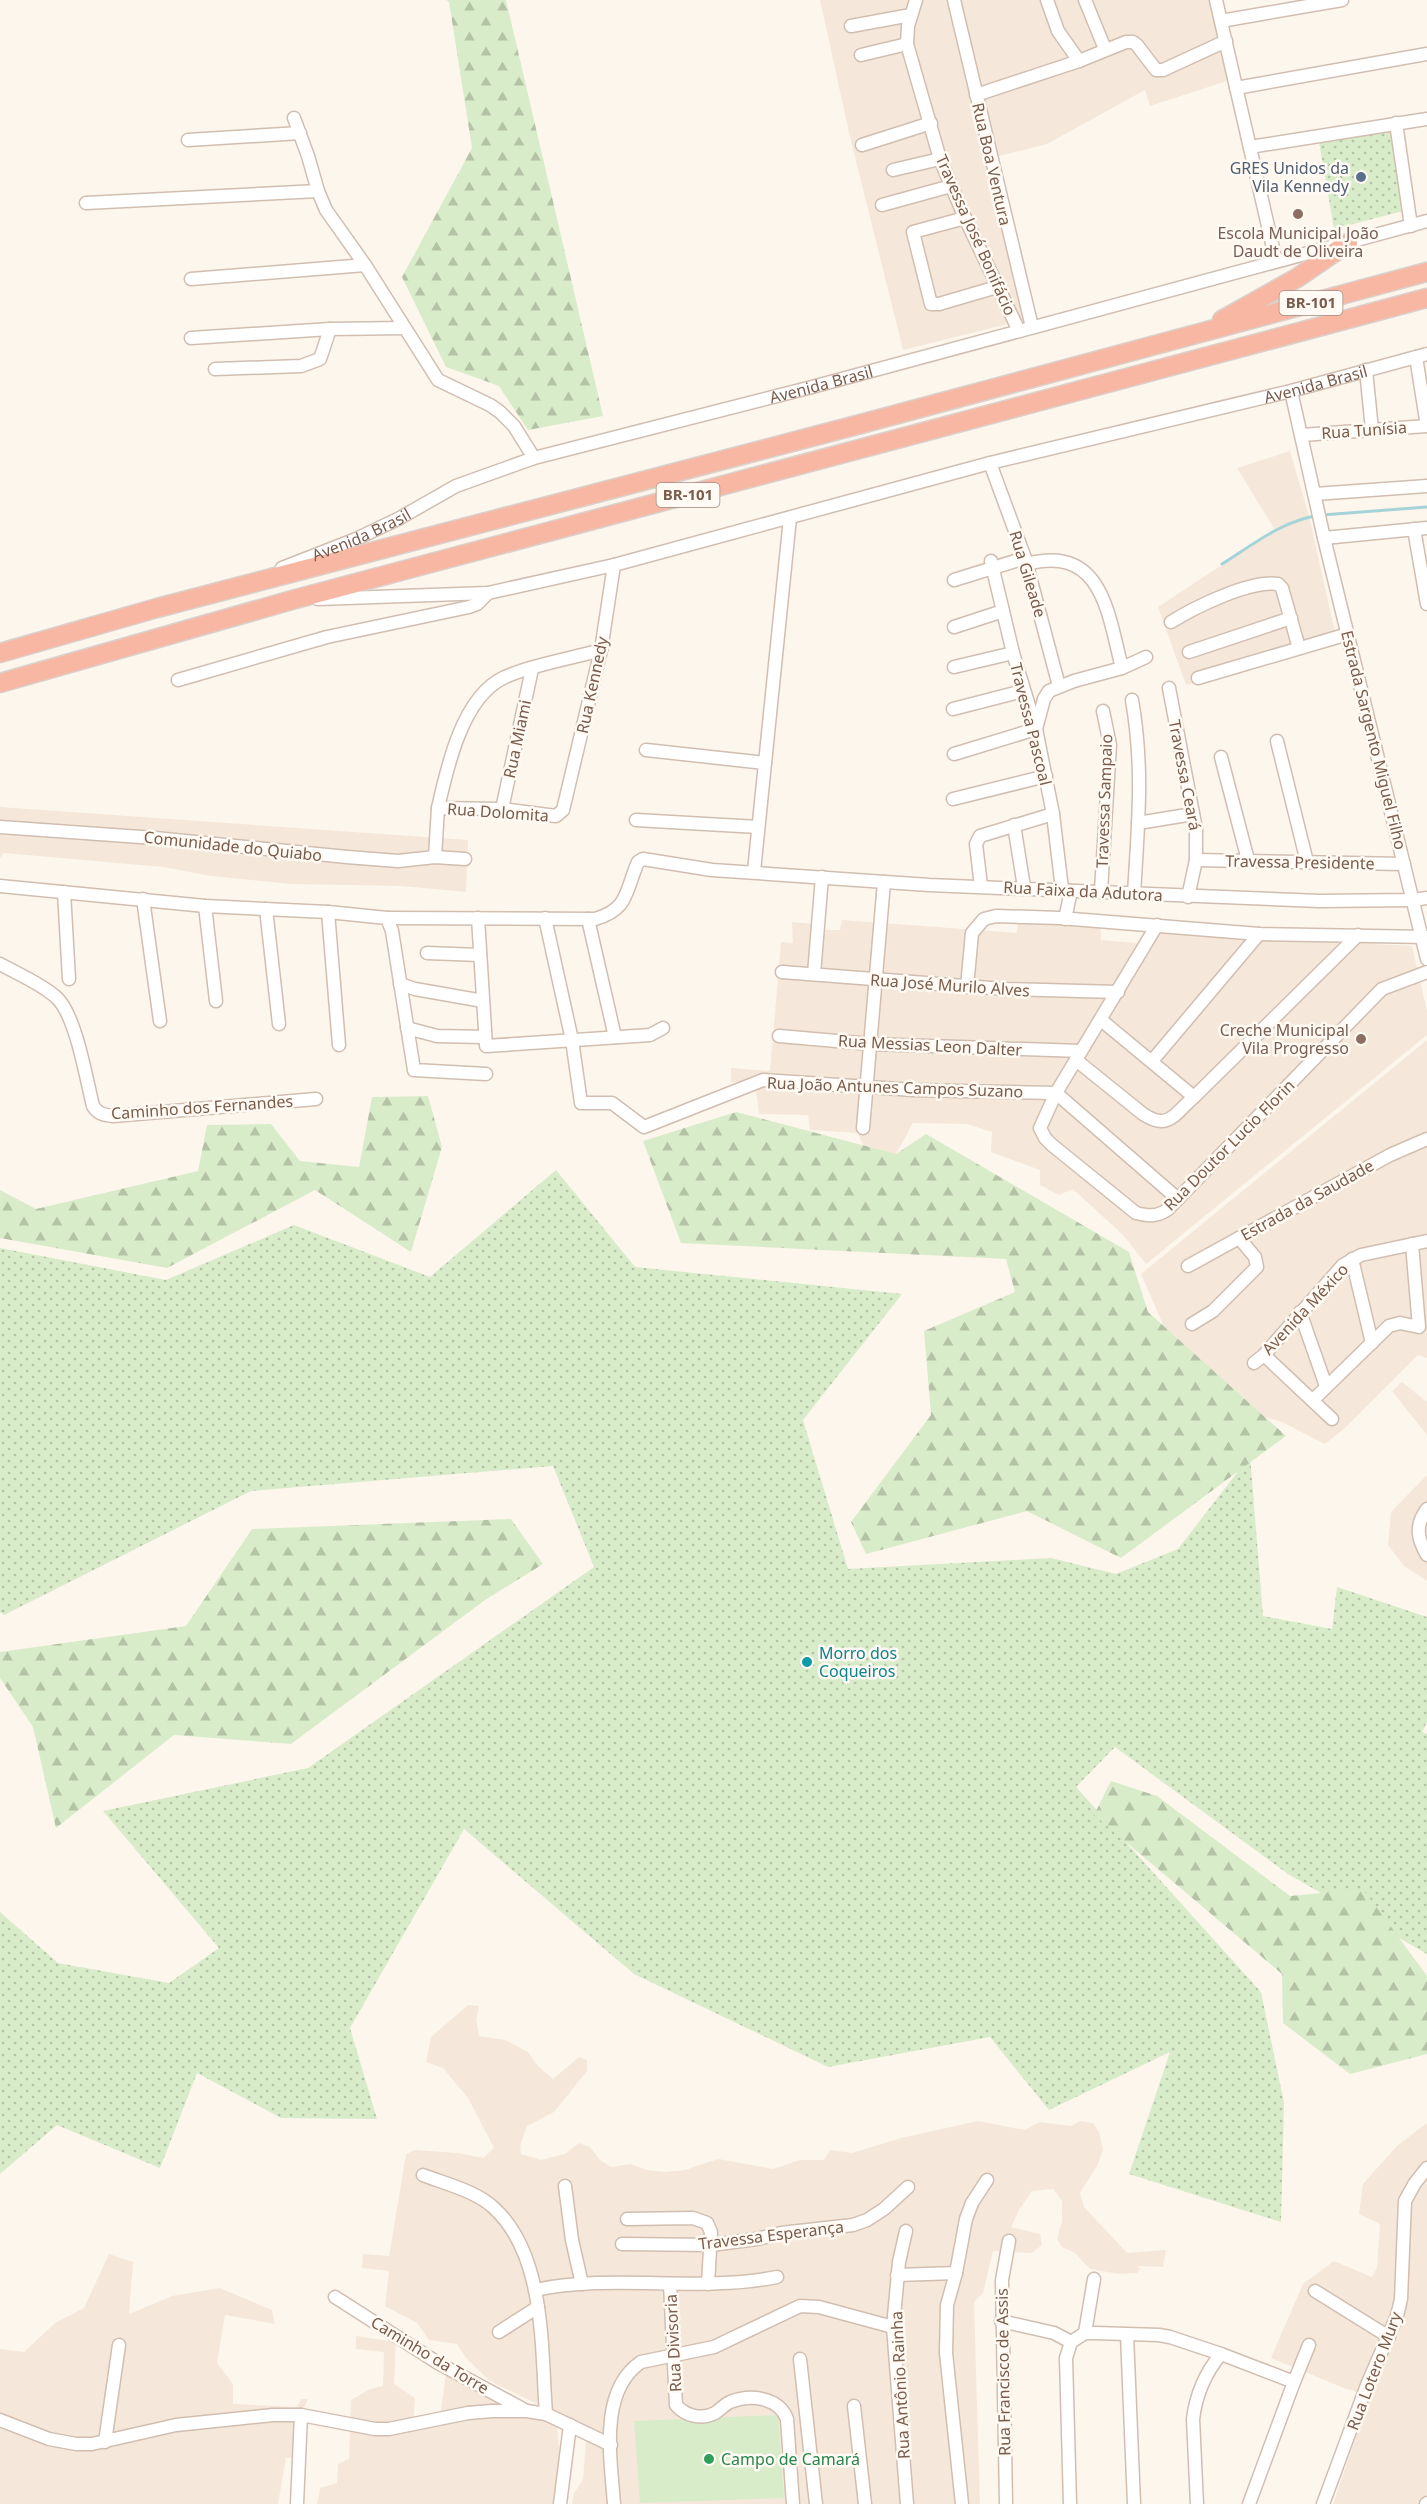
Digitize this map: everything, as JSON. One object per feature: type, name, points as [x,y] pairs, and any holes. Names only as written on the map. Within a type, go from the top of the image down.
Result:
[{"type":"highway","points":[[1194,335],[1297,278],[1348,243]]},
{"type":"highway","name":"Avenida Brasil","points":[[0,653],[1427,272]]},
{"type":"highway","name":"Avenida Brasil","points":[[0,683],[292,600],[1427,297]]},
{"type":"highway","points":[[1377,310],[1427,311]]},
{"type":"street","name":"Travessa José Bonifácio","points":[[916,0],[911,15],[907,44],[940,159],[964,218],[1019,331]]},
{"type":"street","name":"Rua Boa Ventura","points":[[954,0],[1032,327]]},
{"type":"street","points":[[1047,0],[1058,31],[1079,61]]},
{"type":"street","points":[[1085,0],[1105,49]]},
{"type":"street","points":[[1216,0],[1276,261]]},
{"type":"street","points":[[1221,21],[1342,0]]},
{"type":"street","points":[[851,27],[911,15]]},
{"type":"street","points":[[976,94],[1079,61],[1126,42],[1133,42],[1151,66],[1156,70],[1163,70],[1226,41]]},
{"type":"street","points":[[861,55],[907,44]]},
{"type":"street","points":[[1236,87],[1427,54]]},
{"type":"street","points":[[294,118],[326,210],[438,380],[500,412],[514,426],[534,458]]},
{"type":"street","points":[[1250,147],[1427,119]]},
{"type":"street","points":[[862,145],[930,123]]},
{"type":"street","points":[[1396,123],[1411,226]]},
{"type":"street","points":[[188,141],[300,133]]},
{"type":"street","points":[[893,170],[940,159]]},
{"type":"street","points":[[882,205],[951,186]]},
{"type":"street","points":[[86,203],[318,192]]},
{"type":"street","points":[[964,218],[917,229],[913,232],[912,236],[930,302],[933,305],[939,304],[997,287]]},
{"type":"street","name":"Avenida Brasil","points":[[229,590],[356,539],[398,519],[456,486],[534,458],[1427,221]]},
{"type":"street","points":[[191,279],[364,265]]},
{"type":"street","points":[[190,338],[330,329],[405,328]]},
{"type":"street","points":[[215,369],[312,364],[320,359],[324,352],[330,329]]},
{"type":"street","points":[[1422,355],[1427,426]]},
{"type":"street","name":"Avenida Brasil","points":[[292,600],[488,593],[614,565],[990,463],[1291,391],[1422,355]]},
{"type":"street","points":[[1366,370],[1372,430]]},
{"type":"street","points":[[1291,391],[1315,494],[1427,486]]},
{"type":"street","name":"Rua Tunísia","points":[[1302,435],[1427,426]]},
{"type":"street","name":"Rua Gileade","points":[[990,463],[1026,561],[1059,686]]},
{"type":"street","name":"Estrada Sargento Miguel Filho","points":[[1315,494],[1412,900],[1424,937],[1427,959]]},
{"type":"street","points":[[754,871],[790,518]]},
{"type":"street","points":[[1324,538],[1421,529],[1427,604]]},
{"type":"street","points":[[954,580],[992,564],[1046,559],[1073,564],[1090,578],[1103,597],[1122,668]]},
{"type":"street","name":"Travessa Pascoal","points":[[992,564],[1023,691],[1036,729],[1046,776],[1066,890],[1065,919]]},
{"type":"street","name":"Rua Kennedy","points":[[565,805],[601,650],[614,565]]},
{"type":"street","points":[[1171,622],[1190,610],[1220,597],[1273,583],[1278,584],[1282,588],[1299,648]]},
{"type":"street","points":[[178,680],[327,637],[469,607],[477,604],[488,593]]},
{"type":"street","points":[[954,627],[1003,611]]},
{"type":"street","points":[[1189,652],[1291,618]]},
{"type":"street","points":[[1198,678],[1348,634]]},
{"type":"street","points":[[438,808],[449,758],[477,703],[487,690],[503,678],[601,650]]},
{"type":"street","points":[[954,667],[1013,653]]},
{"type":"street","points":[[954,754],[1036,729],[1044,699],[1049,691],[1122,668],[1146,657]]},
{"type":"street","name":"Rua Miami","points":[[502,809],[532,669]]},
{"type":"street","name":"Travessa Ceará","points":[[1169,688],[1197,843],[1196,860],[1188,897]]},
{"type":"street","points":[[953,709],[1023,691]]},
{"type":"street","points":[[1132,700],[1140,758],[1134,894]]},
{"type":"street","name":"Travessa Sampaio","points":[[1101,891],[1110,745],[1103,711]]},
{"type":"street","points":[[1277,741],[1307,862]]},
{"type":"street","points":[[646,750],[765,763]]},
{"type":"street","points":[[1221,757],[1248,860]]},
{"type":"street","points":[[953,799],[1046,776]]},
{"type":"street","name":"Rua Dolomita","points":[[435,857],[438,808],[502,809],[556,816],[560,814],[565,805]]},
{"type":"street","points":[[981,886],[977,854],[977,839],[980,836],[1053,814]]},
{"type":"street","points":[[1138,823],[1193,814]]},
{"type":"street","points":[[636,820],[758,827]]},
{"type":"street","points":[[1014,825],[1024,887]]},
{"type":"street","name":"Comunidade do Quiabo","points":[[0,827],[155,838],[387,860],[435,857],[465,859]]},
{"type":"street","name":"Rua Faixa da Adutora","points":[[588,919],[612,914],[621,906],[638,862],[643,859],[703,869],[884,882],[1024,887],[1188,897],[1319,901],[1412,900],[1427,897]]},
{"type":"street","name":"Travessa Presidente","points":[[1196,860],[1404,864]]},
{"type":"street","points":[[814,974],[822,877]]},
{"type":"street","points":[[863,1128],[884,882]]},
{"type":"street","points":[[0,886],[143,898],[205,906],[328,912],[387,918],[588,919],[615,1038]]},
{"type":"street","points":[[64,892],[69,979]]},
{"type":"street","points":[[143,898],[160,1021]]},
{"type":"street","points":[[205,906],[216,1001]]},
{"type":"street","points":[[267,909],[279,1024]]},
{"type":"street","points":[[328,912],[339,1045]]},
{"type":"street","name":"Rua Faixa da Adutora","points":[[967,987],[972,933],[984,920],[1008,915],[1259,934],[1424,937]]},
{"type":"street","points":[[387,918],[392,931],[414,1070],[486,1074]]},
{"type":"street","points":[[478,918],[486,1046],[650,1035],[663,1028]]},
{"type":"street","points":[[545,918],[572,1040]]},
{"type":"street","points":[[1156,925],[1056,1093],[1178,1199]]},
{"type":"street","points":[[1152,1061],[1259,934]]},
{"type":"street","points":[[1079,1055],[1143,1114],[1155,1122],[1162,1123],[1194,1096],[1358,935]]},
{"type":"street","points":[[427,953],[480,955]]},
{"type":"street","name":"Caminho dos Fernandes","points":[[0,964],[47,991],[64,1006],[72,1026],[93,1106],[103,1115],[316,1099]]},
{"type":"street","name":"Rua José Murilo Alves","points":[[782,972],[967,987],[1118,992]]},
{"type":"street","name":"Rua Doutor Lucio Florin","points":[[1056,1093],[1040,1128],[1045,1138],[1136,1213],[1156,1215],[1167,1210],[1178,1199],[1382,989],[1427,972]]},
{"type":"street","points":[[400,984],[415,989],[483,1001]]},
{"type":"street","points":[[1101,1020],[1194,1096]]},
{"type":"street","points":[[407,1028],[437,1036],[485,1037]]},
{"type":"street","name":"Rua Messias Leon Dalter","points":[[779,1036],[871,1044],[1079,1055]]},
{"type":"street","name":"Rua João Antunes Campos Suzano","points":[[572,1040],[581,1103],[612,1103],[644,1127],[763,1080],[867,1088],[1056,1093]]},
{"type":"street","name":"Estrada da Saudade","points":[[1188,1266],[1390,1155],[1427,1139]]},
{"type":"street","points":[[1192,1324],[1212,1311],[1257,1267],[1255,1257],[1239,1238]]},
{"type":"street","name":"Avenida México","points":[[1254,1363],[1264,1355],[1335,1271],[1352,1259],[1427,1241]]},
{"type":"street","points":[[1313,1400],[1395,1323],[1419,1327],[1412,1244]]},
{"type":"street","points":[[1352,1259],[1372,1343]]},
{"type":"street","points":[[1300,1311],[1326,1386]]},
{"type":"street","points":[[1264,1355],[1332,1419]]},
{"type":"street","points":[[1427,1509],[1418,1524],[1418,1536],[1427,1555]]},
{"type":"street","name":"Rua Lotero Mury","points":[[1323,2504],[1367,2385],[1389,2337],[1401,2299],[1403,2214],[1406,2201],[1415,2183],[1427,2168]]},
{"type":"street","points":[[423,2175],[476,2196],[493,2207],[507,2223],[523,2253],[538,2307],[546,2414]]},
{"type":"street","points":[[962,2504],[946,2353],[947,2305],[956,2273],[966,2219],[972,2203],[987,2180]]},
{"type":"street","points":[[565,2186],[572,2241],[582,2284]]},
{"type":"street","name":"Travessa Esperança","points":[[622,2244],[711,2245],[790,2232],[853,2225],[884,2209],[908,2187]]},
{"type":"street","points":[[627,2219],[693,2218],[707,2223],[711,2232],[708,2284]]},
{"type":"street","name":"Rua Antônio Rainha","points":[[906,2231],[897,2275],[893,2327],[907,2504]]},
{"type":"street","name":"Rua Francisco de Assis","points":[[1006,2504],[1001,2321],[1002,2280],[1009,2241]]},
{"type":"street","points":[[897,2275],[956,2273]]},
{"type":"street","points":[[535,2290],[559,2285],[582,2284],[739,2284],[777,2277]]},
{"type":"street","points":[[1085,2333],[1094,2279]]},
{"type":"street","name":"Rua Divisoria","points":[[670,2284],[676,2405],[688,2414],[706,2416],[713,2415],[732,2401],[751,2398],[771,2402],[784,2412],[788,2429],[793,2504]]},
{"type":"street","points":[[1315,2291],[1389,2337]]},
{"type":"street","name":"Caminho da Torre","points":[[335,2297],[438,2363],[527,2411]]},
{"type":"street","points":[[614,2504],[610,2445],[612,2413],[624,2379],[632,2368],[641,2362],[714,2347],[800,2306],[819,2307],[893,2327]]},
{"type":"street","points":[[499,2332],[538,2307]]},
{"type":"street","points":[[1001,2321],[1037,2328],[1071,2342]]},
{"type":"street","points":[[1070,2504],[1066,2358],[1071,2342],[1085,2333],[1159,2335],[1221,2354],[1294,2382]]},
{"type":"street","points":[[1127,2335],[1134,2504]]},
{"type":"street","points":[[105,2442],[119,2344]]},
{"type":"street","points":[[1249,2504],[1309,2345]]},
{"type":"street","points":[[1197,2504],[1194,2407],[1207,2376],[1221,2354]]},
{"type":"street","points":[[800,2359],[816,2504]]},
{"type":"street","points":[[854,2406],[866,2504]]},
{"type":"street","points":[[0,2420],[62,2442],[84,2444],[105,2442],[176,2425],[273,2415],[302,2415],[389,2430],[468,2413],[527,2411],[546,2414],[610,2445]]},
{"type":"street","points":[[297,2504],[302,2415]]},
{"type":"street","points":[[560,2504],[570,2424]]},
{"type":"shaded area","points":[[820,0],[1212,0],[1230,80],[1150,106],[1145,90],[1047,144],[987,159],[1028,319],[903,350],[850,137]]},
{"type":"shaded area","points":[[1290,451],[1309,516],[1336,637],[1186,685],[1158,607],[1275,530],[1237,468]]},
{"type":"shaded area","points":[[0,807],[468,840],[466,892],[401,886],[291,884],[211,876],[163,867],[4,853],[0,858]]},
{"type":"shaded area","points":[[842,920],[1017,933],[1018,920],[1100,924],[1101,940],[1148,944],[1155,932],[1412,946],[1427,1011],[1427,1035],[1146,1264],[1123,1235],[1073,1189],[1059,1195],[1040,1185],[1040,1170],[991,1152],[992,1132],[967,1124],[913,1123],[896,1154],[866,1152],[858,1133],[810,1130],[808,1115],[759,1114],[755,1083],[731,1082],[731,1068],[770,1071],[781,942],[793,943],[792,922],[815,924],[825,930],[840,930]]},
{"type":"shaded area","points":[[1427,1040],[1427,1358],[1418,1355],[1346,1427],[1325,1444],[1282,1422],[1229,1407],[1178,1359],[1141,1274]]},
{"type":"shaded area","points":[[1402,1382],[1427,1402],[1427,1435],[1392,1391]]},
{"type":"shaded area","points":[[1427,1475],[1427,1581],[1404,1566],[1388,1545],[1391,1512]]},
{"type":"shaded area","points":[[468,2005],[479,2006],[476,2019],[479,2036],[505,2040],[528,2052],[538,2066],[553,2079],[579,2057],[587,2060],[587,2071],[554,2112],[527,2126],[520,2146],[521,2154],[541,2160],[565,2154],[579,2143],[590,2147],[600,2160],[611,2167],[630,2164],[647,2170],[666,2172],[685,2170],[718,2159],[773,2169],[800,2160],[823,2160],[831,2150],[852,2153],[901,2138],[978,2121],[1025,2130],[1040,2122],[1071,2126],[1080,2121],[1093,2123],[1099,2132],[1103,2150],[1097,2166],[1080,2193],[1084,2207],[1127,2253],[1166,2250],[1163,2267],[1138,2266],[1140,2269],[1137,2273],[1119,2274],[1090,2269],[1075,2253],[1062,2247],[1057,2239],[1062,2221],[1062,2201],[1053,2189],[1032,2191],[1011,2227],[1040,2234],[1042,2245],[1032,2253],[993,2251],[983,2293],[974,2302],[980,2504],[572,2504],[574,2493],[583,2480],[587,2428],[490,2381],[466,2358],[457,2344],[429,2340],[417,2323],[385,2306],[389,2271],[362,2268],[363,2254],[389,2256],[406,2154],[415,2150],[458,2153],[483,2158],[494,2148],[468,2098],[443,2068],[426,2062],[431,2037]]},
{"type":"shaded area","points":[[1427,2123],[1427,2504],[1333,2504],[1370,2396],[1344,2388],[1271,2358],[1303,2284],[1334,2261],[1372,2277],[1377,2268],[1380,2224],[1359,2214],[1363,2184],[1397,2146]]},
{"type":"shaded area","points":[[109,2254],[133,2262],[129,2314],[172,2296],[220,2288],[272,2310],[275,2324],[225,2315],[217,2363],[233,2384],[233,2404],[297,2407],[301,2399],[308,2399],[303,2410],[301,2458],[286,2458],[278,2504],[0,2504],[0,2349],[24,2352],[55,2323],[84,2308]]},
{"type":"shaded area","points":[[356,2336],[396,2342],[394,2384],[415,2398],[413,2424],[439,2423],[447,2367],[557,2424],[561,2474],[555,2504],[317,2504],[320,2488],[337,2483],[338,2464],[349,2459],[351,2400],[370,2389],[383,2386],[384,2352],[356,2349]]},
{"type":"green space","points":[[446,0],[506,0],[603,416],[528,430],[499,386],[446,367],[402,277],[472,148],[449,2]]},
{"type":"green space","name":"GRES Unidos da Vila Kennedy","points":[[1390,131],[1403,211],[1334,229],[1319,142]]},
{"type":"green space","points":[[428,1096],[442,1147],[411,1252],[315,1190],[167,1268],[0,1238],[0,1190],[36,1209],[198,1171],[207,1125],[271,1124],[300,1161],[359,1167],[372,1097]]},
{"type":"green space","points":[[736,1112],[896,1154],[926,1134],[1129,1252],[1148,1312],[1286,1436],[1121,1558],[1027,1511],[866,1554],[851,1522],[931,1415],[924,1331],[1015,1292],[1006,1259],[681,1243],[643,1141]]},
{"type":"green space","points":[[556,1170],[635,1267],[902,1294],[803,1420],[848,1569],[1051,1558],[1116,1574],[1178,1549],[1250,1456],[1263,1616],[1332,1629],[1337,1587],[1427,1617],[1427,1722],[1422,1732],[1427,1734],[1427,1954],[1288,1874],[1115,1747],[1076,1787],[1261,1992],[1284,2103],[1281,2222],[1129,2174],[1170,2052],[1049,2110],[990,2037],[828,2067],[634,1974],[464,1829],[350,2028],[377,2119],[281,2118],[197,2073],[160,2168],[57,2125],[0,2174],[0,1912],[58,1963],[169,1983],[219,1948],[103,1811],[308,1768],[594,1567],[553,1466],[251,1491],[4,1615],[0,1612],[0,1248],[166,1280],[294,1225],[430,1277]]},
{"type":"green space","points":[[511,1519],[543,1564],[485,1600],[291,1744],[174,1735],[56,1828],[33,1727],[0,1678],[0,1652],[186,1626],[252,1529]]},
{"type":"green space","points":[[1111,1781],[1157,1796],[1290,1896],[1363,1889],[1427,1976],[1427,2054],[1350,2074],[1283,2023],[1282,1974],[1094,1815]]},
{"type":"green space","name":"Campo de Camará","points":[[778,2415],[784,2498],[640,2503],[634,2421]]},
{"type":"waterway","points":[[1322,515],[1427,507]]},
{"type":"waterway","points":[[1222,564],[1279,529],[1316,516]]},
{"type":"place","name":"GRES Unidos da Vila Kennedy","points":[[1361,177]]},
{"type":"place","name":"Escola Municipal João Daudt de Oliveira","points":[[1298,214]]},
{"type":"place","name":"Creche Municipal Vila Progresso","points":[[1361,1039]]},
{"type":"place","name":"Morro dos Coqueiros","points":[[807,1662]]},
{"type":"place","name":"Campo de Camará","points":[[709,2459]]}]
